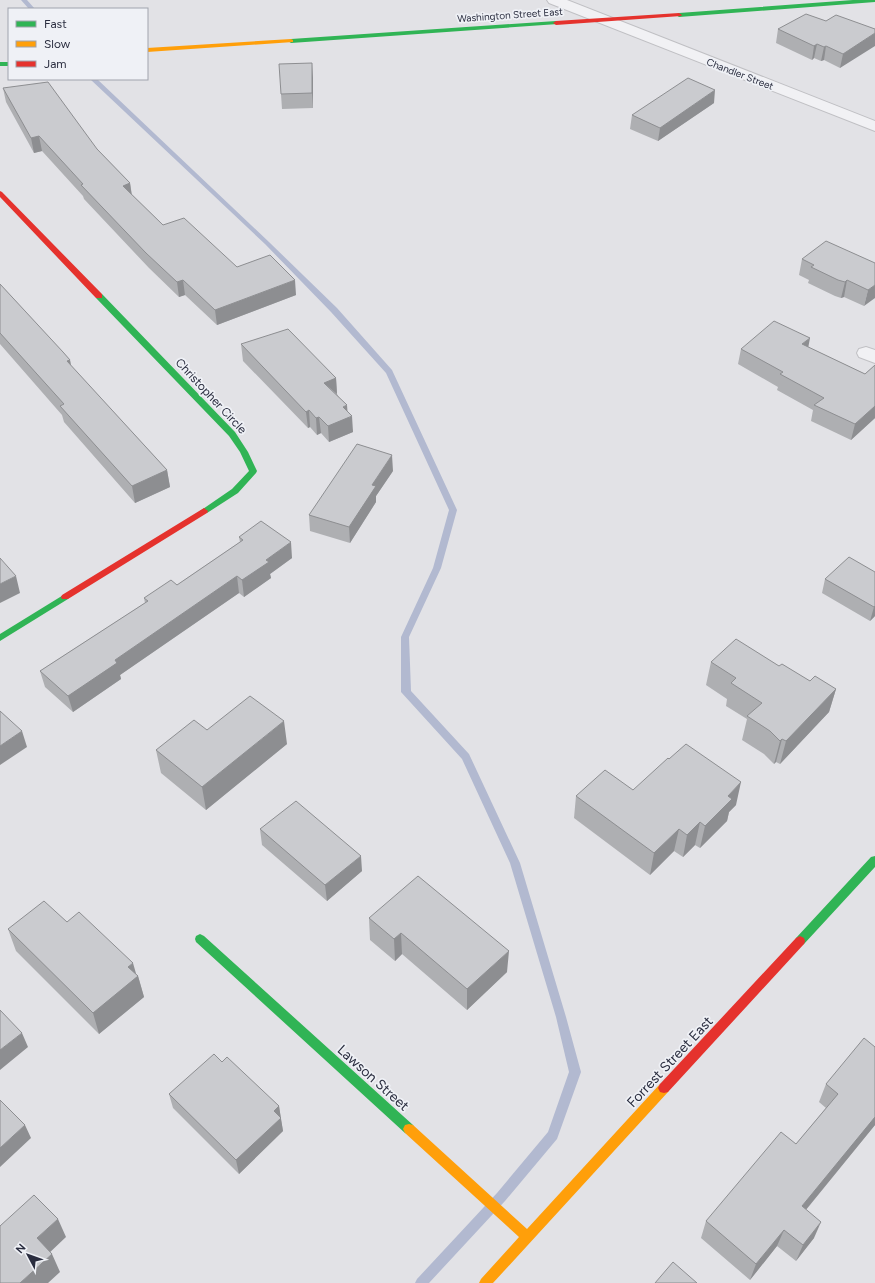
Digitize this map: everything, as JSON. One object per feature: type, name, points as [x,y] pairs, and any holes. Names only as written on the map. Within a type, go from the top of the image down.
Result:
[{"type":"street","name":"Chandler Street","points":[[554,0],[875,126]]},
{"type":"street","name":"Washington Street East","points":[[148,50],[606,20],[875,0]]},
{"type":"street","name":"Christopher Circle","points":[[0,192],[232,434],[244,452],[253,471],[235,491],[0,638]]},
{"type":"street","name":"Forrest Street East","points":[[485,1283],[875,860]]},
{"type":"street","name":"Lawson Street","points":[[200,939],[527,1238]]},
{"type":"building","points":[[806,14],[826,21],[836,15],[875,29],[875,33],[843,54],[826,46],[824,47],[817,44],[814,46],[778,29]]},
{"type":"building","points":[[312,63],[312,93],[281,94],[279,64]]},
{"type":"building","points":[[688,78],[715,90],[660,128],[632,115]]},
{"type":"building","points":[[48,82],[97,149],[130,183],[123,186],[163,225],[184,218],[237,267],[270,255],[295,280],[215,310],[183,280],[177,282],[146,253],[81,185],[83,184],[39,136],[31,138],[3,88]]},
{"type":"building","points":[[826,241],[875,263],[875,285],[868,290],[847,280],[845,282],[838,280],[811,267],[814,265],[802,259]]},
{"type":"building","points":[[0,284],[70,360],[67,361],[167,470],[132,486],[60,406],[64,404],[0,333]]},
{"type":"building","points":[[774,321],[810,338],[802,344],[865,374],[875,365],[875,406],[855,424],[814,405],[824,398],[780,374],[783,372],[741,349]]},
{"type":"building","points":[[288,329],[336,378],[324,383],[347,405],[343,407],[352,416],[328,426],[319,417],[316,418],[309,410],[306,412],[241,344]]},
{"type":"building","points":[[357,444],[392,455],[372,485],[376,486],[349,527],[309,515]]},
{"type":"building","points":[[261,521],[291,542],[266,560],[269,562],[242,580],[237,576],[115,660],[117,663],[68,696],[40,671],[148,601],[144,598],[171,580],[177,585],[243,540],[239,537]]},
{"type":"building","points":[[849,557],[875,572],[874,607],[825,579]]},
{"type":"building","points":[[0,558],[16,576],[0,584]]},
{"type":"building","points":[[736,639],[779,666],[782,664],[810,681],[815,676],[836,689],[786,741],[782,739],[780,741],[770,731],[747,716],[762,703],[731,683],[736,678],[711,662]]},
{"type":"building","points":[[250,696],[284,721],[202,787],[156,750],[194,720],[207,730]]},
{"type":"building","points":[[0,711],[22,731],[0,746]]},
{"type":"building","points":[[686,744],[741,782],[728,796],[732,799],[705,826],[700,822],[687,835],[679,829],[654,853],[576,796],[605,770],[633,790],[668,758],[669,759]]},
{"type":"building","points":[[296,801],[361,856],[325,885],[260,829]]},
{"type":"building","points":[[418,876],[509,951],[467,989],[401,933],[394,939],[369,918]]},
{"type":"building","points":[[44,901],[67,922],[79,912],[133,963],[128,967],[138,976],[93,1013],[8,929]]},
{"type":"building","points":[[0,1010],[22,1033],[0,1050]]},
{"type":"building","points":[[864,1038],[875,1047],[875,1117],[802,1206],[821,1222],[803,1245],[784,1230],[756,1264],[706,1221],[781,1132],[796,1144],[838,1094],[826,1084]]},
{"type":"building","points":[[214,1054],[222,1062],[227,1057],[279,1106],[274,1111],[281,1118],[236,1160],[169,1094]]},
{"type":"building","points":[[0,1100],[25,1125],[0,1148]]},
{"type":"building","points":[[34,1195],[58,1219],[37,1238],[52,1254],[20,1283],[0,1283],[0,1226]]},
{"type":"building","points":[[673,1262],[697,1283],[655,1283]]},
{"type":"waterway","points":[[24,0],[31,8]]},
{"type":"waterway","points":[[94,80],[267,243],[334,310],[389,372],[453,510],[437,568],[405,637],[406,692],[466,757],[515,863],[561,1017],[575,1072],[553,1135],[501,1197],[421,1283]]},
{"type":"traffic: fast","points":[[679,15],[875,0]]},
{"type":"traffic: fast","points":[[291,41],[556,23]]},
{"type":"traffic: fast","points":[[0,64],[8,64]]},
{"type":"traffic: fast","points":[[99,296],[232,434],[244,452],[253,471],[235,491],[204,511]]},
{"type":"traffic: fast","points":[[0,638],[65,597]]},
{"type":"traffic: fast","points":[[800,941],[875,860]]},
{"type":"traffic: fast","points":[[200,939],[409,1129]]},
{"type":"traffic: slow","points":[[148,50],[291,41]]},
{"type":"traffic: slow","points":[[485,1283],[664,1088]]},
{"type":"traffic: slow","points":[[409,1129],[527,1237]]},
{"type":"traffic: jam","points":[[556,23],[679,15]]},
{"type":"traffic: jam","points":[[0,193],[99,296]]},
{"type":"traffic: jam","points":[[65,597],[204,511]]},
{"type":"traffic: jam","points":[[664,1088],[800,941]]}]
